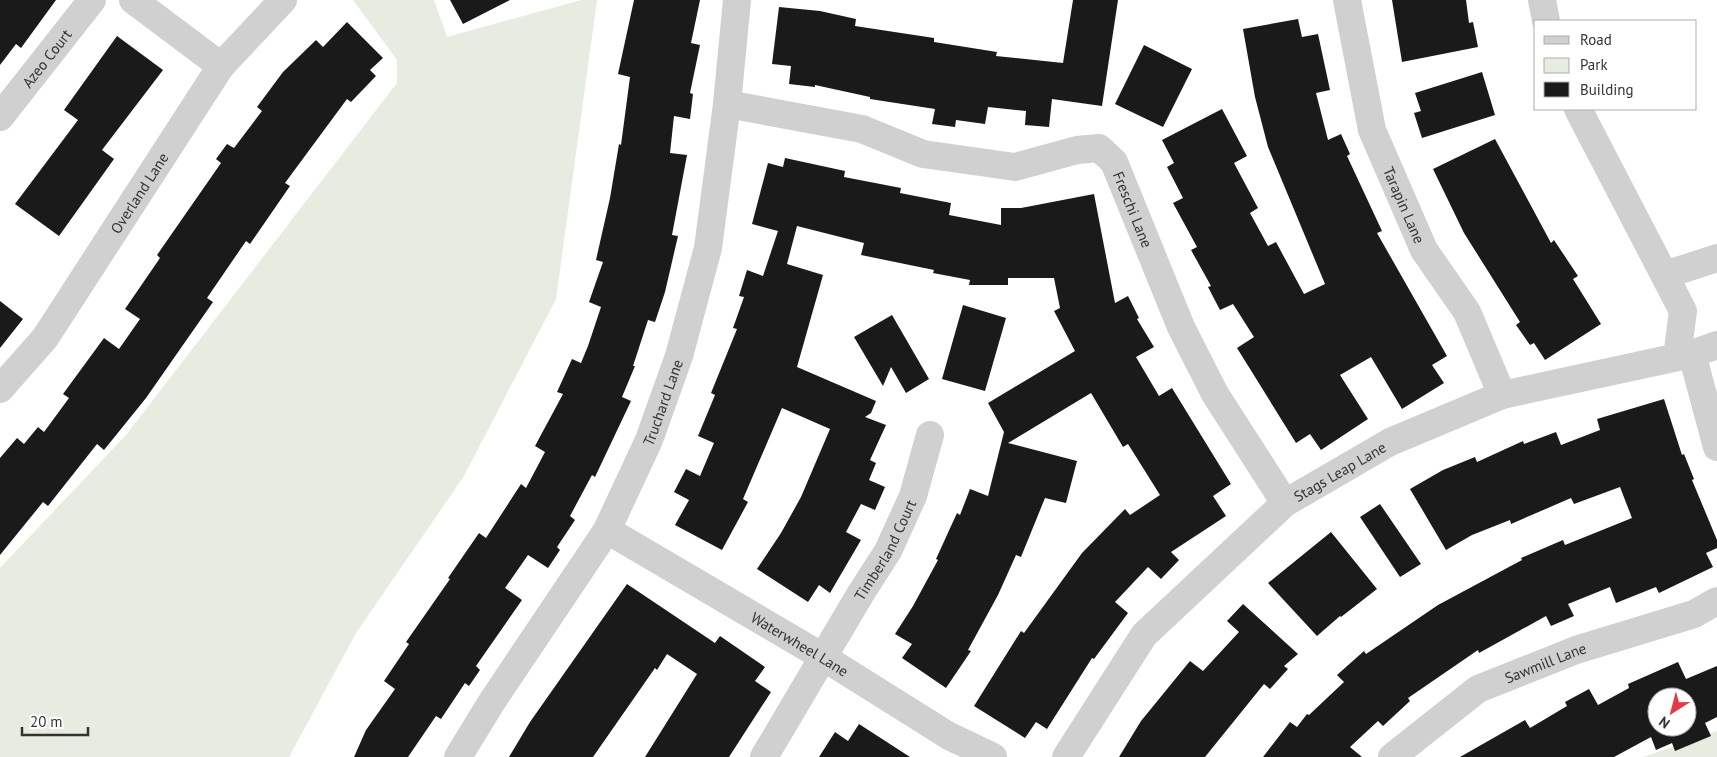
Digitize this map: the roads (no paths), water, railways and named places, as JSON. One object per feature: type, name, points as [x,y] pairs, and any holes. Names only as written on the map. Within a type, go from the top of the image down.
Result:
[{"type":"street","name":"Azeo Court","points":[[0,117],[92,0]]},
{"type":"street","points":[[133,0],[221,66]]},
{"type":"street","name":"Overland Lane","points":[[0,389],[45,338],[221,66],[283,0]]},
{"type":"street","name":"Truchard Lane","points":[[458,757],[491,703],[607,530],[648,440],[679,356],[708,248],[727,104],[737,0]]},
{"type":"street","name":"Tarapin Lane","points":[[1348,0],[1372,130],[1424,250],[1467,312],[1502,395]]},
{"type":"street","points":[[1542,0],[1546,20]]},
{"type":"street","name":"Freschi Lane","points":[[727,104],[862,128],[923,154],[1016,167],[1076,150],[1099,148],[1114,162],[1181,327],[1215,394],[1286,503]]},
{"type":"street","points":[[1579,110],[1683,311],[1696,352],[1717,447]]},
{"type":"street","points":[[1665,275],[1717,258]]},
{"type":"street","name":"Stags Leap Lane","points":[[1066,757],[1144,635],[1286,503],[1390,442],[1502,395],[1696,352]]},
{"type":"street","name":"Timberland Court","points":[[764,757],[888,551],[913,496],[930,435]]},
{"type":"street","name":"Waterwheel Lane","points":[[607,530],[823,657],[950,736],[993,757]]},
{"type":"street","name":"Sawmill Lane","points":[[1392,757],[1478,689],[1576,650],[1694,614],[1717,601]]}]
